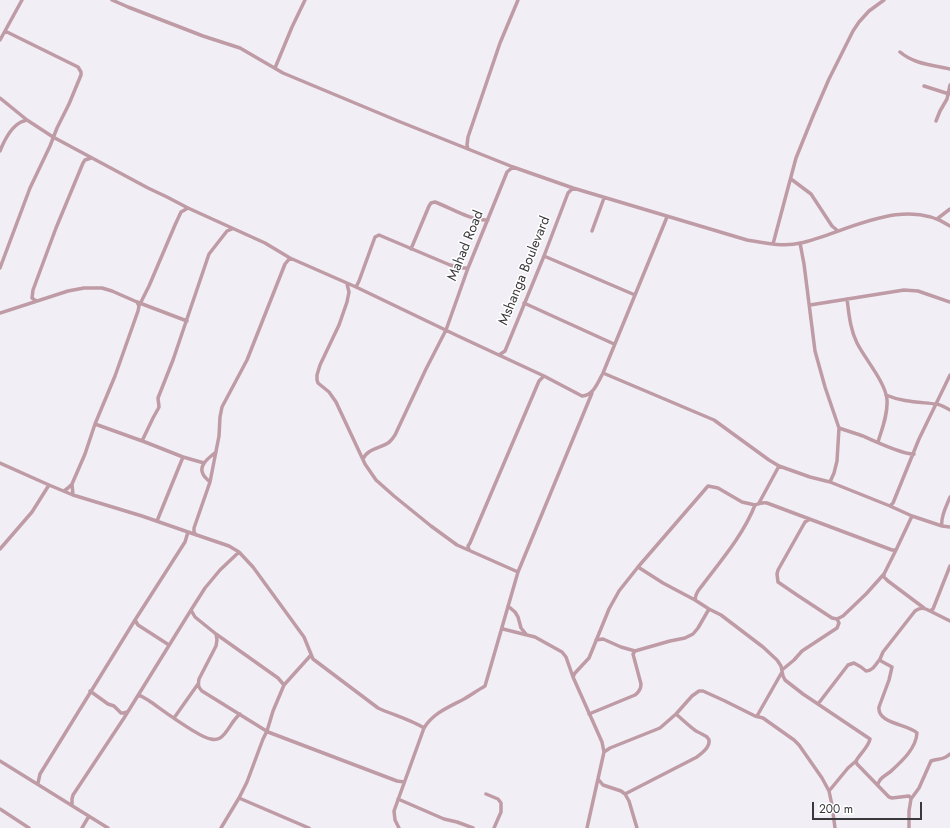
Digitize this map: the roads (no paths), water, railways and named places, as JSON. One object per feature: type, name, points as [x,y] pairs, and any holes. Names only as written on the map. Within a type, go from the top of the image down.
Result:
[{"type":"street","points":[[0,40],[22,0]]},
{"type":"street","points":[[112,0],[203,36],[240,48],[283,73],[504,164],[604,198],[747,240],[773,244],[800,243],[873,219],[899,214],[918,214],[930,216],[945,222],[950,226]]},
{"type":"street","points":[[275,68],[292,27],[306,0]]},
{"type":"street","points":[[468,149],[468,137],[500,43],[518,0]]},
{"type":"street","points":[[773,244],[796,158],[829,79],[859,22],[869,11],[884,0]]},
{"type":"street","points":[[0,268],[30,188],[81,75],[78,67],[5,32]]},
{"type":"street","points":[[900,52],[917,62],[950,69]]},
{"type":"street","points":[[936,121],[949,94],[950,84]]},
{"type":"street","points":[[924,86],[949,94]]},
{"type":"street","points":[[0,98],[53,137],[188,208],[233,228],[285,254],[290,258],[356,287],[544,376],[582,396],[588,395],[592,392]]},
{"type":"street","points":[[0,151],[3,142],[13,128],[21,122],[28,120]]},
{"type":"street","points":[[36,301],[32,298],[33,290],[82,163],[81,152]]},
{"type":"street","points":[[82,163],[91,158]]},
{"type":"street","points":[[504,164],[507,172]]},
{"type":"street","name":"Mahad Road","points":[[363,459],[368,452],[390,442],[395,435],[446,330],[468,268],[507,172],[513,167]]},
{"type":"street","points":[[791,179],[811,194],[832,226],[838,231]]},
{"type":"street","points":[[563,185],[568,193]]},
{"type":"street","name":"Mshanga Boulevard","points":[[505,351],[568,193],[573,188]]},
{"type":"street","points":[[592,231],[604,198]]},
{"type":"street","points":[[411,249],[431,203],[436,202],[473,218],[488,220]]},
{"type":"street","points":[[64,491],[72,484],[85,454],[95,424],[115,376],[138,311],[139,303],[149,286],[181,212],[188,208]]},
{"type":"street","points":[[937,219],[950,209]]},
{"type":"street","points":[[399,828],[395,820],[394,811],[424,728],[428,721],[449,706],[465,699],[485,686],[518,572],[586,405],[603,372],[667,217]]},
{"type":"street","points":[[226,226],[227,231]]},
{"type":"street","points":[[142,441],[158,409],[158,398],[173,360],[209,254],[227,231],[233,228]]},
{"type":"street","points":[[349,292],[356,287],[374,237],[379,235],[450,265],[468,268]]},
{"type":"street","points":[[800,243],[810,305],[813,341],[818,364],[839,428],[837,461],[830,482]]},
{"type":"street","points":[[285,254],[287,262]]},
{"type":"street","points":[[544,256],[634,295]]},
{"type":"street","points":[[196,534],[194,532],[194,528],[210,482],[219,436],[222,407],[247,360],[287,262],[290,258]]},
{"type":"street","points":[[347,284],[349,292],[347,302],[339,325],[320,365],[317,380],[318,383],[329,392],[336,402],[365,464],[376,480],[394,496],[457,545],[518,572]]},
{"type":"street","points":[[0,313],[36,301],[84,288],[102,288],[187,320]]},
{"type":"street","points":[[810,305],[904,290],[918,291],[950,302]]},
{"type":"street","points":[[847,298],[850,324],[856,342],[885,390],[887,400],[884,422],[878,442]]},
{"type":"street","points":[[524,303],[614,344]]},
{"type":"street","points":[[499,355],[505,351],[507,359]]},
{"type":"street","points":[[603,372],[714,420],[779,466],[810,477],[830,482],[912,516],[942,526],[950,527]]},
{"type":"street","points":[[890,506],[950,375]]},
{"type":"street","points":[[469,550],[468,546],[539,381],[544,376]]},
{"type":"street","points":[[886,395],[896,399],[937,404],[950,410]]},
{"type":"street","points":[[582,396],[586,405]]},
{"type":"street","points":[[930,404],[934,410]]},
{"type":"street","points":[[95,424],[183,458],[204,463]]},
{"type":"street","points":[[839,428],[897,450],[914,454]]},
{"type":"street","points":[[210,482],[202,473],[202,467],[204,463],[216,452]]},
{"type":"street","points":[[157,521],[183,458]]},
{"type":"street","points":[[0,463],[73,495],[196,534],[229,546],[239,552],[253,567],[304,637],[313,659],[378,708],[414,722],[424,728]]},
{"type":"street","points":[[759,503],[779,466]]},
{"type":"street","points":[[72,484],[73,495]]},
{"type":"street","points":[[0,549],[32,512],[50,485]]},
{"type":"street","points":[[573,677],[589,658],[609,609],[619,591],[708,486],[718,488],[742,502],[755,505]]},
{"type":"street","points":[[942,526],[942,518],[950,497]]},
{"type":"street","points":[[695,600],[698,591],[741,532],[755,505],[759,503],[767,503],[886,549],[896,550]]},
{"type":"street","points":[[801,516],[805,522]]},
{"type":"street","points":[[810,519],[805,522],[778,570],[778,582],[800,598],[832,618],[837,619],[843,616],[866,594],[884,574],[912,516]]},
{"type":"street","points":[[38,784],[40,774],[90,691],[185,542],[188,532]]},
{"type":"street","points":[[72,805],[73,795],[138,696],[205,588],[220,570],[239,552]]},
{"type":"street","points":[[930,611],[933,609],[950,566]]},
{"type":"street","points":[[638,568],[721,615],[778,660],[785,680],[870,740],[856,761],[848,768],[829,792]]},
{"type":"street","points":[[884,574],[888,581],[924,608],[950,621]]},
{"type":"street","points":[[947,574],[950,578]]},
{"type":"street","points":[[508,606],[515,612],[521,628],[526,634]]},
{"type":"street","points":[[818,704],[848,665],[854,663],[868,672],[871,670],[915,611],[924,608]]},
{"type":"street","points":[[596,640],[603,639],[635,651],[685,638],[693,634],[698,628],[709,609]]},
{"type":"street","points":[[191,610],[195,617],[216,634],[278,678],[284,685]]},
{"type":"street","points":[[186,618],[195,617]]},
{"type":"street","points":[[757,716],[782,671],[802,651],[837,628],[839,623],[837,619]]},
{"type":"street","points":[[135,620],[138,625],[169,645]]},
{"type":"street","points":[[502,627],[503,629],[535,637],[562,652],[566,657],[573,677],[602,742],[604,752],[587,828]]},
{"type":"street","points":[[174,718],[198,684],[199,679],[216,646],[216,634]]},
{"type":"street","points":[[589,714],[639,692],[641,684],[634,660],[633,654],[635,651]]},
{"type":"street","points":[[221,828],[247,782],[263,739],[268,731],[273,711],[284,685],[311,655]]},
{"type":"street","points":[[878,787],[880,779],[904,758],[912,748],[916,742],[917,733],[914,730],[891,722],[880,714],[879,707],[890,680],[892,667],[880,659]]},
{"type":"street","points":[[198,684],[202,691],[268,731],[397,781],[404,782]]},
{"type":"street","points":[[90,691],[108,704],[114,706],[121,713],[127,712]]},
{"type":"street","points":[[604,752],[610,748],[660,728],[676,714],[692,696],[703,691],[763,718],[799,745],[822,778],[829,792],[835,828]]},
{"type":"street","points":[[138,696],[148,700],[196,733],[211,739],[218,739],[223,736],[236,717],[240,714]]},
{"type":"street","points":[[625,794],[697,757],[708,747],[709,739],[695,730],[676,714]]},
{"type":"street","points":[[909,828],[911,799],[919,788],[931,761],[943,759],[950,754]]},
{"type":"street","points":[[0,761],[108,828]]},
{"type":"street","points":[[856,761],[878,787],[889,797],[909,796],[911,799]]},
{"type":"street","points":[[598,779],[603,785],[621,791],[625,794],[629,801],[637,828]]},
{"type":"street","points":[[486,794],[498,799],[501,803],[501,812],[494,828]]},
{"type":"street","points":[[239,798],[309,828]]},
{"type":"street","points":[[398,799],[444,819],[473,828]]},
{"type":"street","points":[[0,809],[29,828]]},
{"type":"street","points":[[82,828],[89,816]]}]
